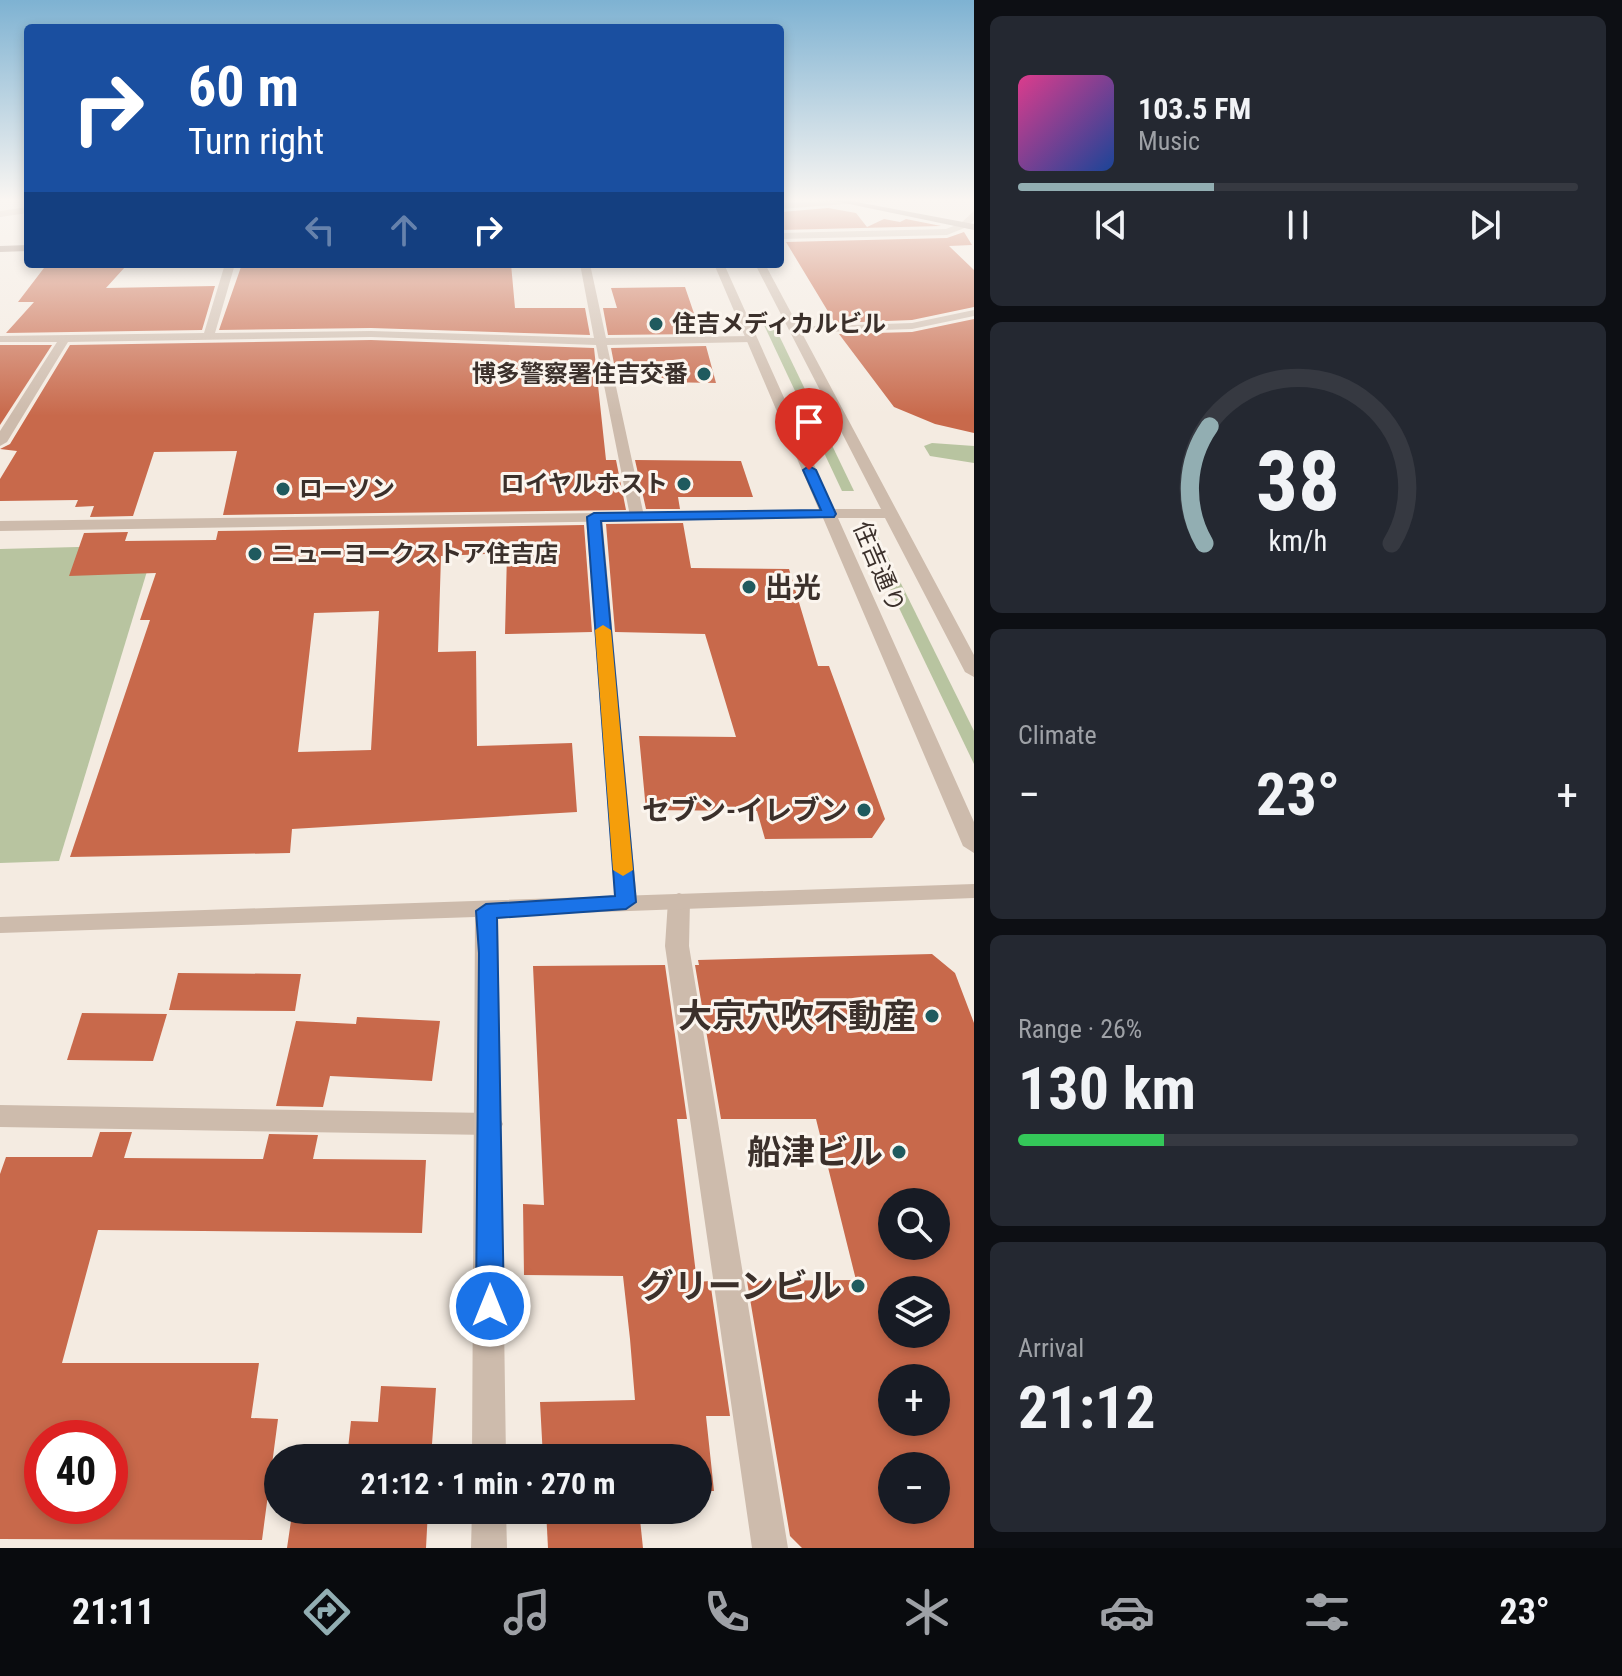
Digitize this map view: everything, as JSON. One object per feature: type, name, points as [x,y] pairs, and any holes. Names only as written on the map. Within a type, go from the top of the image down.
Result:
[{"type":"street","points":[[208,337],[228,272]]},
{"type":"street","points":[[587,272],[637,516]]},
{"type":"street","name":"住吉通り","points":[[723,272],[974,846]]},
{"type":"street","name":"住吉通り","points":[[764,272],[974,672]]},
{"type":"street","points":[[795,330],[912,326],[974,313]]},
{"type":"street","points":[[0,339],[371,334],[600,341],[751,339]]},
{"type":"street","points":[[0,442],[64,339]]},
{"type":"street","points":[[0,526],[888,513]]},
{"type":"street","points":[[594,517],[626,902]]},
{"type":"street","points":[[0,925],[486,911],[626,902],[974,891]]},
{"type":"street","points":[[679,901],[677,946],[770,1548]]},
{"type":"street","points":[[486,911],[490,1124],[489,1444]]},
{"type":"street","points":[[0,1116],[490,1124]]},
{"type":"street","points":[[489,1524],[489,1548]]},
{"type":"green space","points":[[764,325],[774,325],[854,491],[842,491]]},
{"type":"green space","points":[[932,443],[974,446],[974,463],[930,456],[924,446]]},
{"type":"green space","points":[[863,533],[876,533],[974,731],[974,764]]},
{"type":"green space","points":[[155,545],[59,861],[0,863],[0,549]]},
{"type":"building","points":[[41,272],[120,272],[106,288],[215,286],[202,330],[6,333],[34,302],[18,302]]},
{"type":"building","points":[[239,272],[512,272],[515,308],[585,308],[590,335],[371,328],[219,330]]},
{"type":"building","points":[[804,272],[974,272],[974,307],[912,320],[835,323]]},
{"type":"building","points":[[685,287],[701,334],[608,335],[603,308],[617,308],[611,288]]},
{"type":"building","points":[[974,319],[974,433],[935,424],[894,407],[839,334],[912,332]]},
{"type":"building","points":[[371,340],[594,348],[606,460],[616,460],[626,510],[223,515],[237,451],[154,452],[133,516],[90,517],[94,506],[75,507],[78,500],[0,501],[0,479],[17,451],[0,449],[10,444],[70,345]]},
{"type":"building","points":[[0,345],[52,345],[0,425]]},
{"type":"building","points":[[706,346],[716,383],[662,382],[661,374],[616,374],[611,348]]},
{"type":"building","points":[[635,460],[741,461],[753,497],[678,497],[680,509],[646,509]]},
{"type":"building","points":[[683,523],[691,568],[789,569],[818,666],[829,666],[885,819],[872,838],[765,839],[757,811],[646,810],[639,736],[736,737],[705,634],[615,632],[606,524]]},
{"type":"building","points":[[584,525],[592,632],[505,634],[507,553],[441,556],[438,652],[476,651],[477,746],[572,743],[577,812],[292,829],[290,853],[70,857],[150,620],[140,620],[156,573],[69,576],[84,533],[128,532],[125,541],[216,540],[218,531]],"holes":[[[379,611],[371,750],[298,752],[314,613]]]},
{"type":"building","points":[[932,954],[955,973],[974,1023],[974,1548],[802,1548],[790,1536],[747,1281],[856,1280],[816,1119],[721,1119],[695,965],[699,965],[698,960]]},
{"type":"building","points":[[665,965],[687,1119],[677,1119],[697,1282],[710,1281],[730,1416],[706,1416],[709,1444],[542,1444],[540,1402],[635,1400],[623,1276],[524,1275],[523,1204],[544,1205],[533,966]]},
{"type":"building","points":[[178,973],[301,974],[295,1011],[169,1010]]},
{"type":"building","points":[[82,1013],[167,1014],[153,1061],[67,1060]]},
{"type":"building","points":[[357,1017],[440,1021],[432,1081],[330,1076],[323,1107],[276,1106],[296,1021],[356,1024]]},
{"type":"building","points":[[100,1132],[132,1132],[124,1158],[263,1159],[269,1134],[318,1135],[313,1159],[426,1160],[422,1233],[98,1230],[62,1363],[259,1363],[251,1418],[278,1419],[275,1444],[264,1444],[262,1540],[0,1539],[0,1174],[6,1157],[92,1157]]},
{"type":"building","points":[[381,1386],[436,1388],[432,1444],[349,1444],[351,1421],[378,1422]]},
{"type":"building","points":[[291,1524],[427,1524],[426,1548],[287,1548]]},
{"type":"building","points":[[547,1524],[640,1524],[643,1548],[548,1548]]},
{"type":"slow traffic","points":[[603,630],[623,870]]},
{"type":"place","name":"住吉メディカルビル","points":[[656,324]]},
{"type":"place","name":"博多警察署住吉交番","points":[[704,374]]},
{"type":"place","name":"ロイヤルホスト","points":[[684,484]]},
{"type":"place","name":"ローソン","points":[[283,489]]},
{"type":"place","name":"ニューヨークストア住吉店","points":[[255,554]]},
{"type":"place","name":"出光","points":[[749,587]]},
{"type":"place","name":"セブン-イレブン","points":[[864,810]]},
{"type":"place","name":"大京穴吹不動産","points":[[932,1016]]},
{"type":"place","name":"船津ビル","points":[[899,1152]]},
{"type":"place","name":"グリーンビル","points":[[858,1286]]},
{"type":"route","points":[[490,1306],[489,953],[486,911],[626,902],[594,517],[830,514],[809,470]]}]
